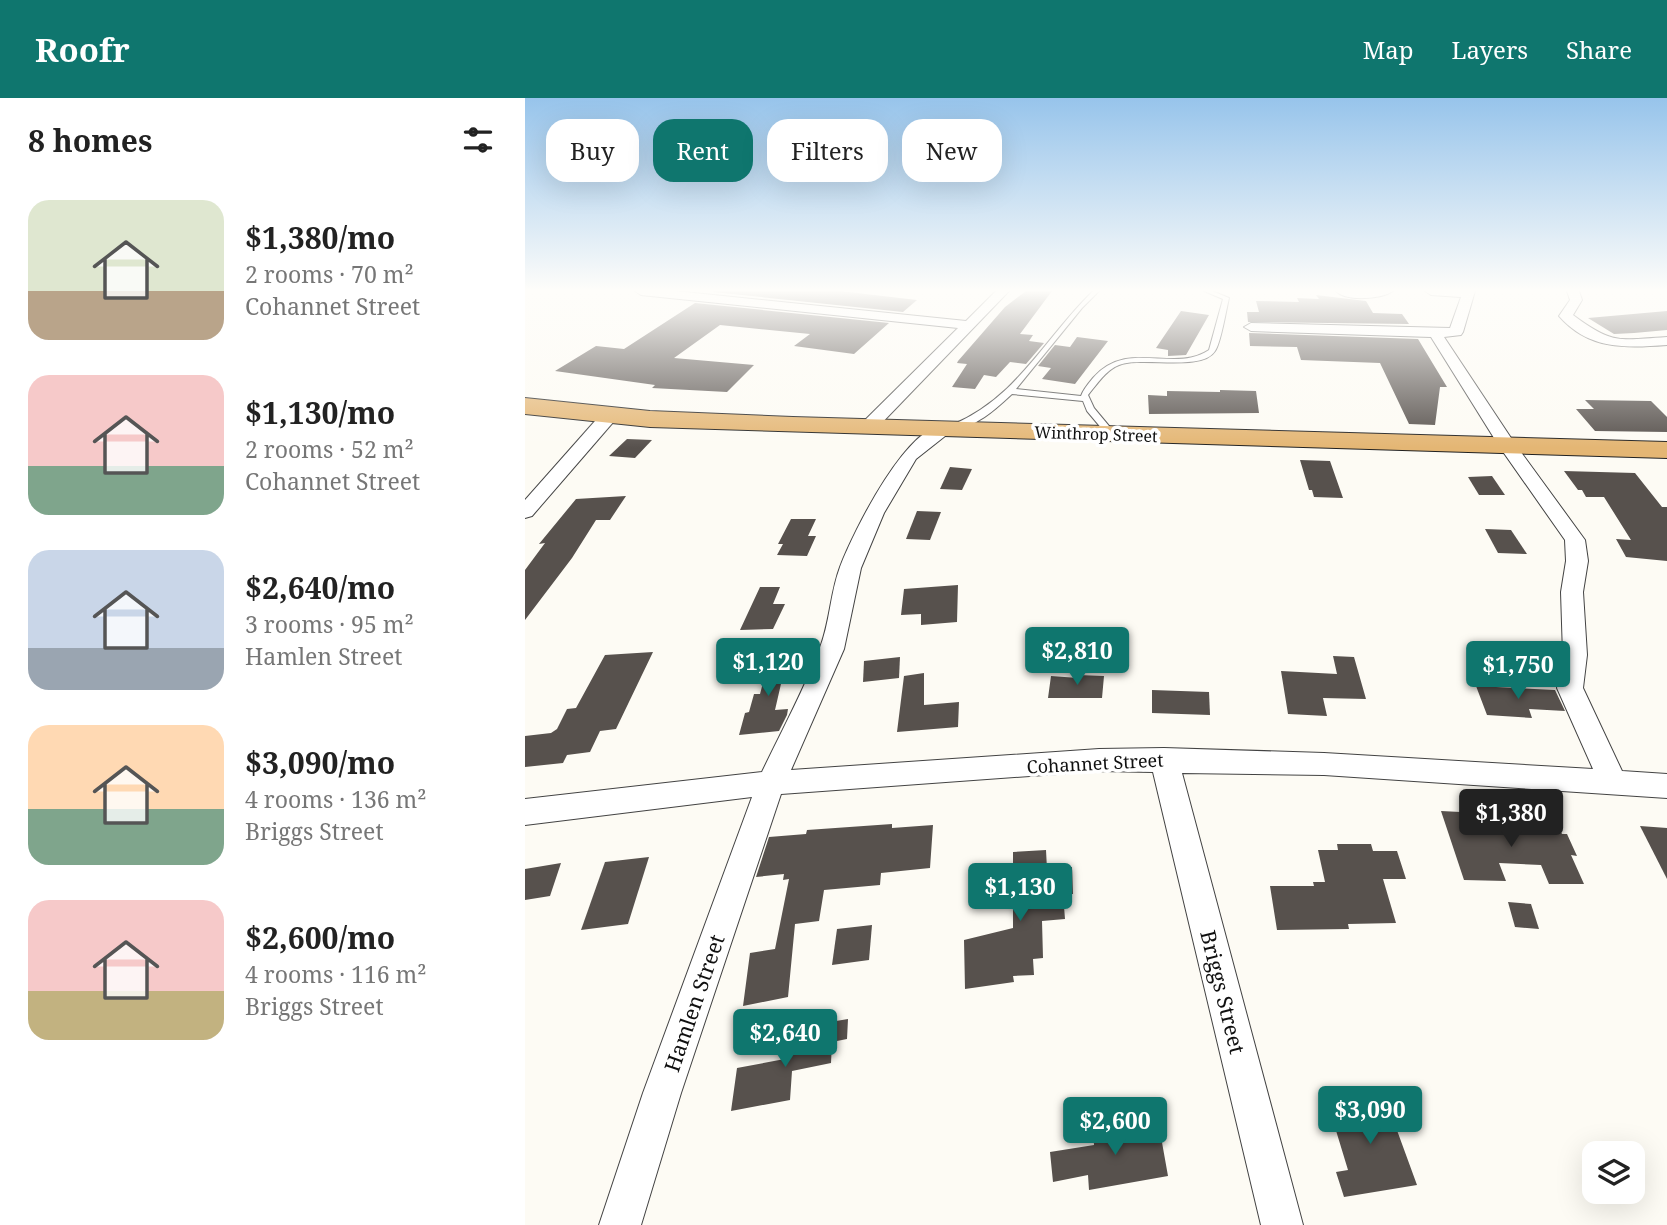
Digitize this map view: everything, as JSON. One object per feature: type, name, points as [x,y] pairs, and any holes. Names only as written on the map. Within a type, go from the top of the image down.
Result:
[{"type":"highway","name":"Winthrop Street","points":[[525,406],[609,416],[868,428],[1667,450]]},
{"type":"street","points":[[868,428],[951,344]]},
{"type":"street","points":[[1442,344],[1508,446],[1575,540],[1577,561],[1572,592],[1575,654],[1570,688],[1613,782]]},
{"type":"street","points":[[525,512],[609,416]]},
{"type":"street","name":"Hamlen Street","points":[[620,1225],[662,1093],[771,783],[832,649],[850,568],[874,513],[908,456],[944,429]]},
{"type":"street","name":"Cohannet Street","points":[[525,812],[771,783],[1099,760],[1164,759],[1324,764],[1667,786]]},
{"type":"street","name":"Briggs Street","points":[[1164,759],[1282,1225]]},
{"type":"lane","points":[[944,429],[966,424],[1009,391],[1050,344]]},
{"type":"lane","points":[[1084,399],[1103,372],[1117,363],[1135,359],[1195,359],[1208,355],[1214,344]]},
{"type":"lane","points":[[1009,391],[1084,399],[1111,435]]},
{"type":"building","points":[[632,344],[694,344],[674,358],[754,365],[727,392],[652,388],[655,385],[555,371],[596,346],[624,349]]},
{"type":"building","points":[[797,344],[866,344],[854,354],[794,346]]},
{"type":"building","points":[[973,344],[1043,344],[1026,364],[1010,362],[996,377],[984,375],[975,389],[952,387],[967,364],[957,363]]},
{"type":"building","points":[[1072,344],[1106,344],[1075,384],[1042,379],[1051,368],[1038,366],[1055,345],[1070,347]]},
{"type":"building","points":[[1159,344],[1193,344],[1186,355],[1168,356],[1168,350],[1156,348]]},
{"type":"building","points":[[1250,344],[1421,344],[1447,387],[1440,387],[1435,425],[1409,424],[1380,363],[1301,360],[1297,347],[1250,346]]},
{"type":"building","points":[[1167,391],[1256,391],[1259,413],[1149,414],[1148,395],[1167,396]]},
{"type":"building","points":[[1585,400],[1651,401],[1667,417],[1667,432],[1595,431],[1576,409],[1594,409]]},
{"type":"building","points":[[627,439],[652,440],[635,458],[609,456]]},
{"type":"building","points":[[1300,460],[1330,461],[1343,498],[1314,497],[1312,490],[1309,490]]},
{"type":"building","points":[[950,467],[972,469],[962,490],[940,489]]},
{"type":"building","points":[[1564,471],[1635,473],[1662,507],[1667,507],[1667,561],[1626,557],[1616,539],[1631,540],[1604,497],[1586,497]]},
{"type":"building","points":[[1492,476],[1505,495],[1479,495],[1468,477]]},
{"type":"building","points":[[626,496],[610,520],[596,520],[572,558],[525,620],[525,570],[545,543],[539,544],[576,499]]},
{"type":"building","points":[[917,511],[941,512],[930,540],[906,539]]},
{"type":"building","points":[[791,519],[816,519],[808,536],[816,536],[807,556],[777,555],[783,544],[778,544]]},
{"type":"building","points":[[1485,529],[1511,530],[1527,554],[1498,553]]},
{"type":"building","points":[[958,585],[957,622],[921,625],[921,614],[901,615],[904,589]]},
{"type":"building","points":[[760,587],[780,587],[773,604],[785,604],[773,629],[740,630]]},
{"type":"building","points":[[773,645],[789,649],[775,710],[788,709],[787,715],[779,731],[739,735],[754,694],[760,694]]},
{"type":"building","points":[[653,652],[616,729],[600,731],[590,752],[567,755],[563,763],[525,767],[525,736],[551,733],[557,729],[567,709],[576,708],[605,655]]},
{"type":"building","points":[[1333,656],[1354,657],[1366,699],[1323,698],[1327,716],[1288,714],[1281,671],[1337,674]]},
{"type":"building","points":[[900,657],[899,678],[863,682],[864,661]]},
{"type":"building","points":[[924,673],[924,705],[959,702],[958,727],[897,732],[904,676]]},
{"type":"building","points":[[1078,675],[1104,676],[1102,698],[1048,698],[1051,676],[1078,678]]},
{"type":"building","points":[[1476,686],[1555,690],[1565,711],[1529,709],[1532,718],[1487,715]]},
{"type":"building","points":[[1152,690],[1209,692],[1210,715],[1152,713]]},
{"type":"building","points":[[1441,811],[1480,813],[1488,833],[1528,834],[1522,819],[1556,820],[1562,834],[1567,834],[1577,856],[1571,855],[1584,884],[1549,884],[1541,865],[1499,863],[1506,881],[1464,880]]},
{"type":"building","points":[[892,824],[892,828],[933,825],[930,868],[881,873],[880,885],[824,890],[819,921],[795,924],[788,997],[743,1006],[750,953],[775,949],[789,879],[783,880],[784,874],[756,877],[769,837],[806,834],[807,830]]},
{"type":"building","points":[[1640,826],[1667,828],[1667,879]]},
{"type":"building","points":[[1337,844],[1371,844],[1373,851],[1397,851],[1406,879],[1383,879],[1396,923],[1348,924],[1349,929],[1277,930],[1270,886],[1314,886],[1313,882],[1325,882],[1318,850],[1338,850]]},
{"type":"building","points":[[1046,850],[1047,869],[1072,867],[1073,894],[1063,894],[1065,919],[1042,921],[1043,958],[1033,959],[1034,975],[1013,976],[1014,982],[965,989],[964,940],[1013,928],[1013,852]]},
{"type":"building","points":[[649,857],[628,924],[581,930],[605,862]]},
{"type":"building","points":[[561,863],[550,896],[525,900],[525,869]]},
{"type":"building","points":[[1508,902],[1531,904],[1539,929],[1515,927]]},
{"type":"building","points":[[872,925],[869,960],[832,965],[837,929]]},
{"type":"building","points":[[848,1019],[847,1039],[832,1042],[831,1063],[792,1071],[790,1100],[731,1111],[737,1068],[790,1058],[791,1043],[816,1039],[818,1024]]},
{"type":"building","points":[[1383,1092],[1417,1185],[1344,1197],[1336,1172],[1348,1170],[1327,1101]]},
{"type":"building","points":[[1158,1120],[1168,1176],[1089,1190],[1088,1175],[1053,1182],[1050,1152],[1094,1145],[1093,1130]]}]
